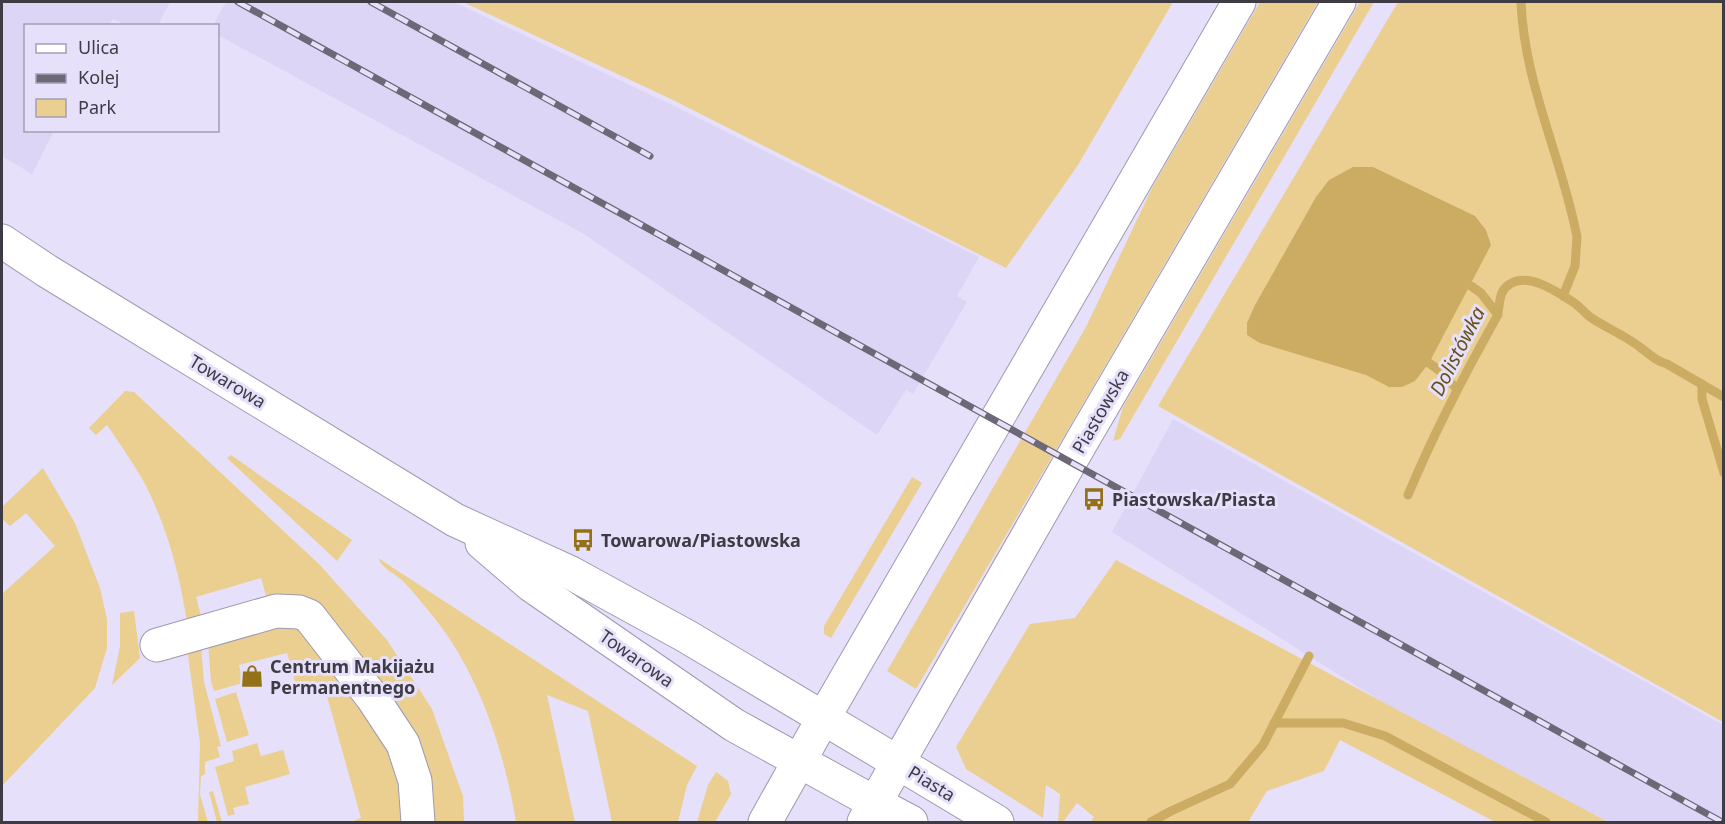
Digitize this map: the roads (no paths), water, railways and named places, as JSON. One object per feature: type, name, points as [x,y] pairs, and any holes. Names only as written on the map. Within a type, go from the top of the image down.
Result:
[{"type":"main road","points":[[765,822],[1239,2]]},
{"type":"main road","name":"Piastowska","points":[[869,813],[1082,441],[1339,2]]},
{"type":"main road","name":"Towarowa","points":[[2,241],[47,271],[455,520],[571,573],[686,636],[824,717]]},
{"type":"main road","name":"Towarowa","points":[[455,520],[531,585],[734,725],[799,762],[869,813]]},
{"type":"main road","points":[[157,645],[276,611],[299,612],[309,616],[372,697],[403,744],[415,780],[418,822]]},
{"type":"main road","points":[[660,674],[679,667],[687,661],[689,653],[686,636]]},
{"type":"main road","name":"Piasta","points":[[824,717],[997,822]]},
{"type":"main road","points":[[869,813],[911,822]]},
{"type":"waterway","points":[[1521,2],[1529,62],[1577,237],[1575,266],[1563,296]]},
{"type":"waterway","name":"Dolistówka","points":[[1408,495],[1449,406],[1495,320],[1503,291],[1510,284],[1518,281],[1526,280],[1551,289],[1656,359],[1724,397]]},
{"type":"waterway","points":[[1471,286],[1481,293],[1498,315]]},
{"type":"waterway","points":[[1429,363],[1456,388]]},
{"type":"waterway","points":[[1702,384],[1702,399],[1724,473]]},
{"type":"waterway","name":"Dolistówka","points":[[1151,822],[1230,784],[1263,745],[1309,656]]},
{"type":"waterway","points":[[1274,723],[1343,723],[1385,736],[1546,822]]},
{"type":"railway","points":[[238,2],[1722,822]]},
{"type":"railway","points":[[371,2],[650,156]]},
{"type":"place","name":"Piastowska/Piasta","points":[[1094,499]]},
{"type":"place","name":"Towarowa/Piastowska","points":[[583,540]]},
{"type":"place","name":"Centrum Makijażu Permanentnego","points":[[252,676]]}]
